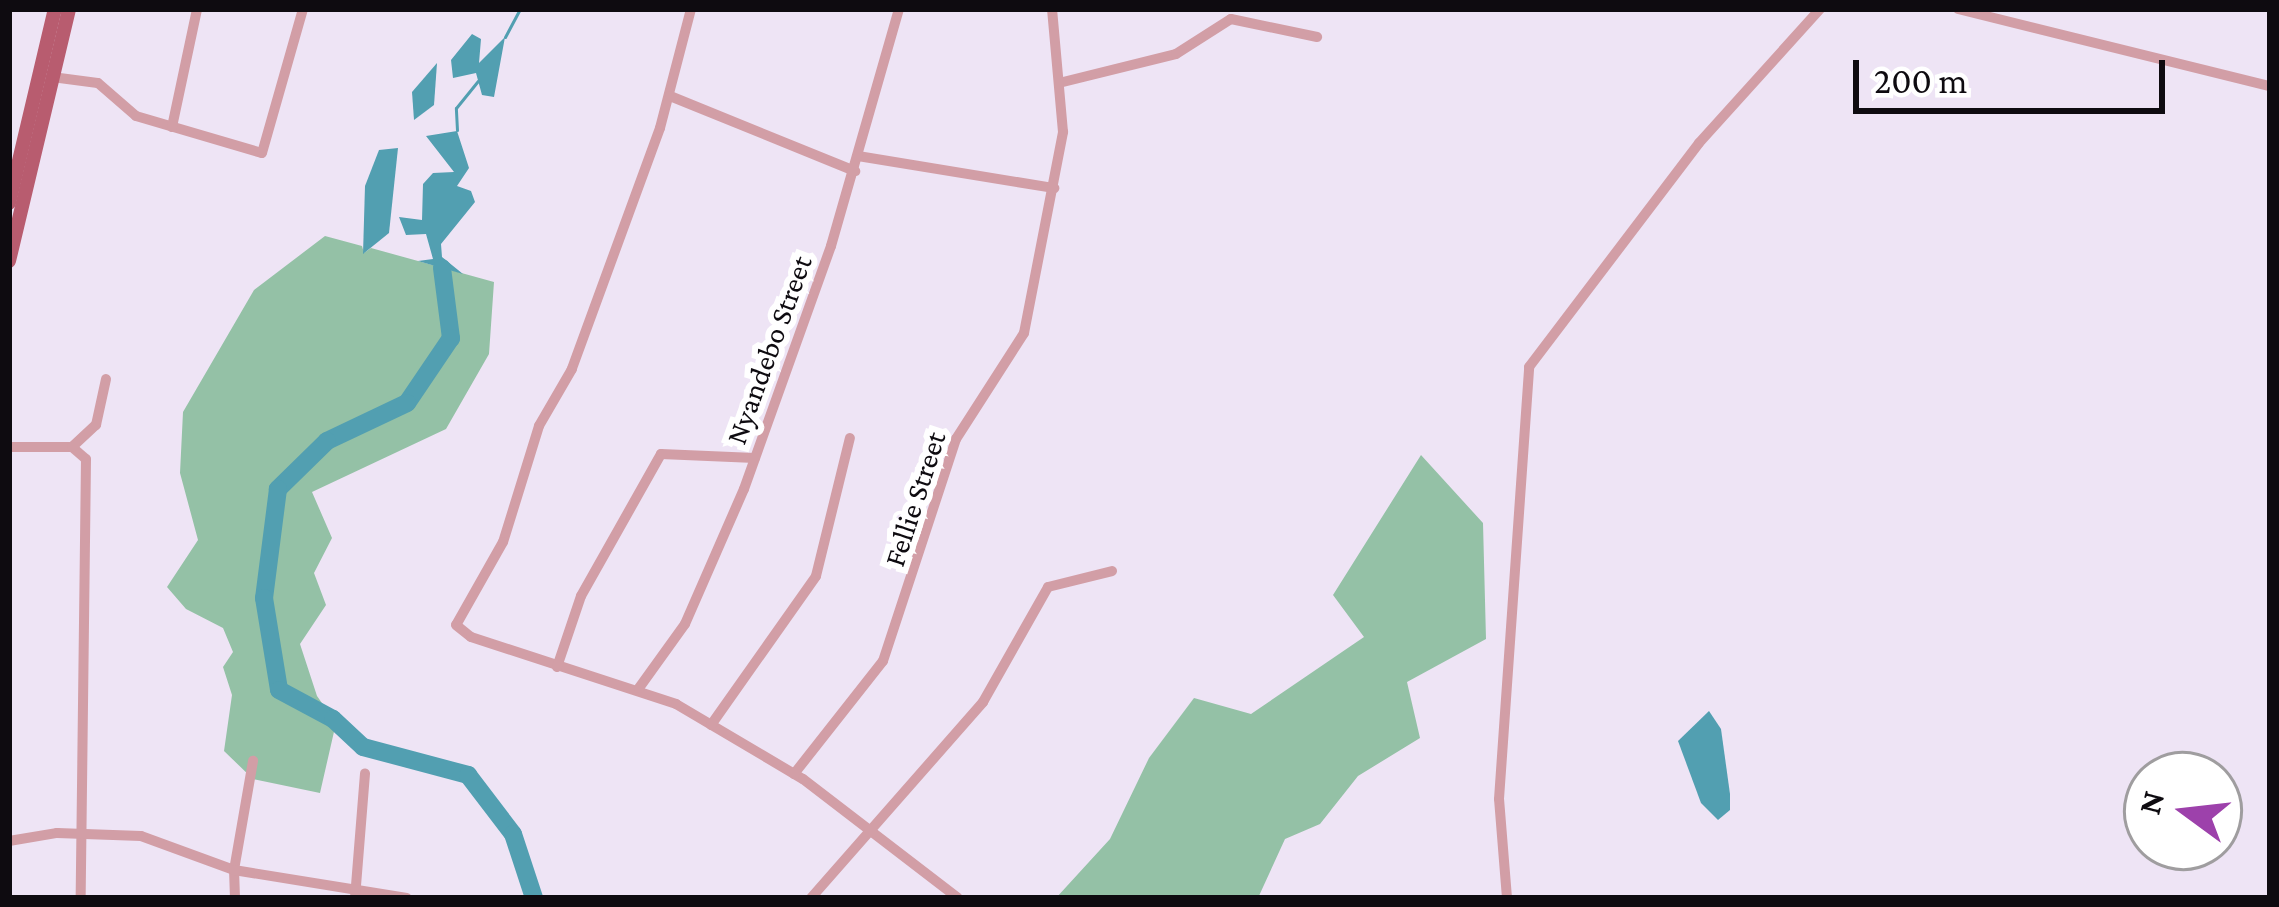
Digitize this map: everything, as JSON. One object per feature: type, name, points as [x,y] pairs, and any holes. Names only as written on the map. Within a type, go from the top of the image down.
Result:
[{"type":"main road","points":[[9,261],[55,9]]},
{"type":"main road","points":[[9,203],[52,77],[69,9]]},
{"type":"street","points":[[172,127],[197,9]]},
{"type":"street","points":[[52,77],[98,83],[125,111],[268,151],[303,9]]},
{"type":"street","points":[[691,9],[670,96],[572,369],[532,447],[503,542],[456,616],[462,633],[557,668],[639,688],[711,725],[794,774],[958,898]]},
{"type":"street","name":"Nyandebo Street","points":[[639,688],[685,624],[755,458],[855,171],[899,9]]},
{"type":"street","name":"Fellie Street","points":[[794,774],[869,683],[895,637],[956,440],[1024,333],[1054,188],[1063,82],[1052,9]]},
{"type":"street","points":[[1502,896],[1499,799],[1529,367],[1700,143],[1820,9]]},
{"type":"street","points":[[1958,9],[2012,16],[2270,86]]},
{"type":"street","points":[[1063,82],[1177,54],[1231,19],[1317,37]]},
{"type":"street","points":[[670,96],[855,171]]},
{"type":"street","points":[[858,156],[1054,188]]},
{"type":"street","points":[[72,447],[96,425],[106,379]]},
{"type":"street","points":[[711,725],[816,575],[850,438]]},
{"type":"street","points":[[9,447],[72,447],[86,459],[81,898]]},
{"type":"street","points":[[557,668],[581,596],[661,454],[755,458]]},
{"type":"street","points":[[811,898],[873,835],[983,702],[1048,587],[1112,571]]},
{"type":"street","points":[[235,898],[234,870],[253,761]]},
{"type":"street","points":[[354,891],[365,773]]},
{"type":"street","points":[[9,841],[82,832],[141,836],[234,870],[407,898]]},
{"type":"green space","points":[[325,236],[362,246],[364,253],[371,248],[494,282],[489,354],[446,429],[312,492],[332,538],[314,573],[326,605],[300,644],[317,696],[336,723],[320,793],[253,779],[224,751],[232,695],[223,667],[233,652],[223,628],[186,609],[167,587],[198,540],[180,473],[183,412],[254,290]]},
{"type":"green space","points":[[1421,455],[1483,523],[1486,639],[1407,682],[1420,738],[1358,776],[1320,824],[1285,839],[1258,898],[1056,898],[1110,839],[1149,758],[1194,698],[1251,714],[1364,637],[1333,595]]},
{"type":"water","points":[[472,34],[481,39],[479,63],[505,37],[494,97],[482,95],[476,73],[453,78],[451,60]]},
{"type":"water","points":[[437,63],[434,105],[414,120],[412,92]]},
{"type":"water","points":[[457,131],[469,168],[457,186],[471,191],[475,202],[441,244],[442,257],[463,274],[418,261],[433,259],[426,234],[406,235],[399,217],[422,220],[423,184],[433,173],[454,172],[426,136]]},
{"type":"water","points":[[398,148],[389,233],[363,254],[365,186],[379,150]]},
{"type":"water","points":[[1709,711],[1721,729],[1730,794],[1730,810],[1718,820],[1701,803],[1678,741]]},
{"type":"waterway","points":[[505,37],[520,9]]},
{"type":"waterway","points":[[457,130],[456,108],[478,81]]},
{"type":"waterway","points":[[442,268],[451,338],[407,403],[327,441],[278,489],[264,598],[279,690],[333,719],[363,747],[468,775],[513,834],[534,898]]}]
